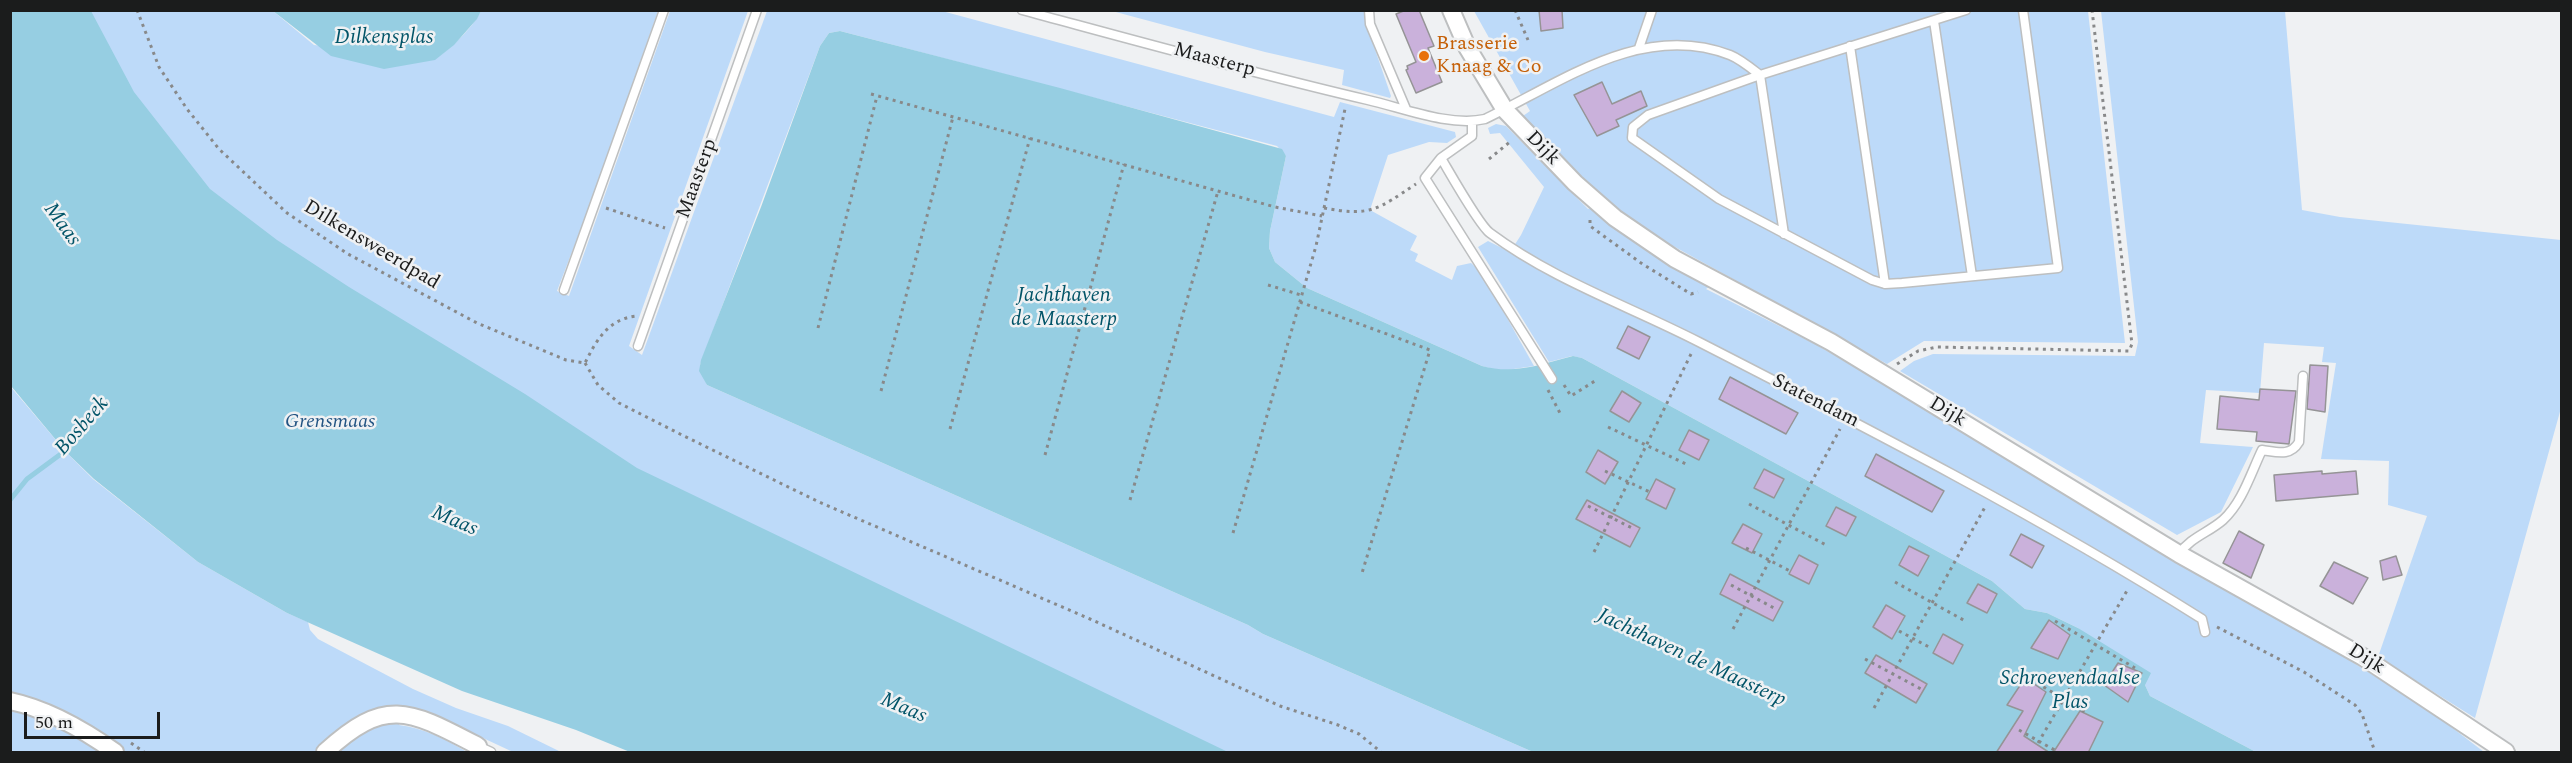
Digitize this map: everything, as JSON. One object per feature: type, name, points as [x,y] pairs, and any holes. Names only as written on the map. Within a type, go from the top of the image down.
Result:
[{"type":"street","name":"Dijk","points":[[1451,10],[1467,47],[1505,110],[1588,196],[1615,218],[1675,259],[1830,342],[2179,554],[2363,657],[2506,753]]},
{"type":"street","points":[[10,701],[55,717],[115,753]]},
{"type":"street","points":[[325,753],[347,732],[374,717],[401,713],[440,726],[484,749]]},
{"type":"lane","points":[[564,290],[664,10]]},
{"type":"lane","name":"Maasterp","points":[[638,346],[757,10]]},
{"type":"lane","name":"Maasterp","points":[[1022,10],[1449,120],[1472,122],[1485,119],[1587,67],[1639,48],[1680,45],[1714,50],[1732,55],[1760,75]]},
{"type":"lane","points":[[1369,10],[1370,24],[1406,109]]},
{"type":"lane","points":[[1639,48],[1652,10]]},
{"type":"lane","points":[[1966,10],[1760,75],[1648,115],[1633,127],[1632,138],[1719,199],[1872,280],[1885,284],[2058,268],[2023,10]]},
{"type":"lane","points":[[1934,21],[1972,276]]},
{"type":"lane","points":[[1850,46],[1885,284]]},
{"type":"lane","points":[[1760,75],[1784,234]]},
{"type":"lane","points":[[1472,122],[1472,136],[1441,158],[1425,178],[1552,379]]},
{"type":"lane","name":"Statendam","points":[[1441,158],[1488,232],[1536,264],[1697,341],[1846,417],[2135,578],[2202,619]]},
{"type":"lane","points":[[2179,554],[2187,543],[2223,520],[2235,506],[2262,450],[2288,453],[2294,450],[2299,442],[2303,376]]},
{"type":"lane","points":[[2202,619],[2205,632]]},
{"type":"path","name":"Dilkensweerdpad","points":[[137,10],[159,67],[187,109],[219,149],[287,213],[348,254],[477,323],[567,360],[585,363]]},
{"type":"path","points":[[1515,10],[1528,40]]},
{"type":"path","points":[[871,94],[1275,207],[1322,216]]},
{"type":"path","points":[[1233,533],[1316,246],[1348,95]]},
{"type":"path","points":[[818,328],[877,96]]},
{"type":"path","points":[[881,391],[953,117]]},
{"type":"path","points":[[1489,159],[1524,130]]},
{"type":"path","points":[[950,429],[1030,138]]},
{"type":"path","points":[[1045,455],[1124,164]]},
{"type":"path","points":[[1324,208],[1350,213],[1379,208],[1425,178]]},
{"type":"path","points":[[1130,500],[1218,191]]},
{"type":"path","points":[[596,204],[678,233]]},
{"type":"path","points":[[1268,285],[1302,296]]},
{"type":"path","points":[[1300,302],[1430,350],[1362,573]]},
{"type":"path","points":[[650,315],[630,317],[599,335],[585,363],[598,385],[619,403],[819,502],[1101,624],[1280,706],[1359,734],[1381,753]]},
{"type":"path","points":[[1594,552],[1697,341]]},
{"type":"path","points":[[1571,396],[1598,380]]},
{"type":"path","points":[[1733,629],[1846,417]]},
{"type":"path","points":[[1608,427],[1686,464]]},
{"type":"path","points":[[1605,471],[1652,493]]},
{"type":"path","points":[[1874,708],[1990,497]]},
{"type":"path","points":[[1749,504],[1826,545]]},
{"type":"path","points":[[1588,506],[1634,529]]},
{"type":"path","points":[[1746,548],[1790,571]]},
{"type":"path","points":[[2038,743],[2135,578]]},
{"type":"path","points":[[1896,582],[1967,622]]},
{"type":"path","points":[[1731,585],[1774,608]]},
{"type":"path","points":[[2202,619],[2304,672],[2355,705],[2362,714],[2375,753]]},
{"type":"path","points":[[2055,621],[2135,668]]},
{"type":"path","points":[[1899,631],[1929,647]]},
{"type":"path","points":[[1865,659],[1921,689]]},
{"type":"path","points":[[2037,683],[2085,712]]},
{"type":"path","points":[[2019,730],[2058,753]]},
{"type":"shaded area","points":[[10,11],[273,11],[314,45],[435,59],[461,37],[481,11],[658,11],[593,197],[557,291],[569,296],[670,11],[748,11],[629,346],[642,355],[767,11],[942,11],[1334,117],[1340,102],[1455,132],[1456,137],[1447,143],[1429,142],[1388,155],[1370,210],[1417,236],[1410,250],[1418,254],[1415,261],[1452,280],[1457,266],[1471,263],[1482,273],[1534,366],[1500,371],[1482,366],[1307,288],[1275,262],[1269,248],[1270,231],[1286,156],[1277,146],[840,31],[829,33],[820,46],[700,365],[707,385],[1533,752],[992,752],[545,646]]},
{"type":"shaded area","points":[[1112,11],[1365,11],[1367,26],[1391,96],[1390,98],[1342,85],[1344,70],[1265,52]]},
{"type":"shaded area","points":[[1474,11],[2088,11],[2125,343],[1924,341],[1887,364],[1655,236],[1635,224],[1583,184],[1523,116],[1530,111]]},
{"type":"shaded area","points":[[2101,11],[2285,11],[2302,210],[2340,217],[2561,240],[2561,408],[2475,718],[2378,657],[2427,516],[2388,505],[2389,461],[2321,459],[2336,363],[2322,362],[2324,347],[2264,343],[2260,393],[2206,390],[2200,443],[2253,447],[2221,512],[2177,535],[1900,371],[1914,361],[1933,354],[2135,356],[2138,342]]},
{"type":"shaded area","points":[[1496,124],[1506,126],[1588,209],[1592,207],[1710,286],[1706,289],[1815,344],[2289,622],[2433,713],[2484,752],[2256,752],[2150,696],[2145,685],[2078,628],[2047,613],[2025,609],[1992,581],[1582,358],[1572,356],[1549,362],[1478,247],[1488,241],[1510,252],[1521,235],[1544,187],[1500,133],[1490,134],[1488,128]]},
{"type":"shaded area","points":[[10,386],[66,452],[93,479],[198,562],[287,613],[308,622],[310,630],[318,639],[413,689],[456,708],[508,726],[561,752],[513,752],[425,711],[400,706],[399,725],[434,735],[467,752],[11,752]]},
{"type":"water","name":"Grensmaas","points":[[10,11],[91,11],[134,92],[210,189],[277,240],[349,287],[525,394],[637,468],[1228,752],[630,752],[576,730],[462,691],[287,613],[198,562],[94,479],[66,452],[11,386]]},
{"type":"water","name":"Dilkensplas","points":[[273,11],[481,11],[477,19],[454,45],[435,60],[384,69],[331,56]]},
{"type":"water","name":"Jachthaven de Maasterp","points":[[840,31],[1282,149],[1286,156],[1270,231],[1269,248],[1275,262],[1307,288],[1482,366],[1517,369],[1573,356],[1582,358],[1992,581],[2025,609],[2047,613],[2078,628],[2151,673],[2145,685],[2150,696],[2256,752],[1533,752],[707,385],[699,371],[701,360],[761,207],[820,46],[829,33]]},
{"type":"building","points":[[1406,10],[1419,10],[1434,46],[1428,48],[1442,82],[1416,93],[1406,70],[1407,66],[1416,62],[1396,14]]},
{"type":"building","points":[[1539,10],[1562,10],[1563,28],[1541,31]]},
{"type":"building","points":[[1602,82],[1612,104],[1641,91],[1647,106],[1616,120],[1619,126],[1597,136],[1574,95]]},
{"type":"building","points":[[1628,326],[1650,337],[1639,359],[1617,348]]},
{"type":"building","points":[[2310,365],[2328,366],[2325,412],[2307,409]]},
{"type":"building","points":[[1730,377],[1798,413],[1786,434],[1719,399]]},
{"type":"building","points":[[2260,389],[2296,391],[2289,444],[2256,441],[2257,432],[2217,429],[2220,396],[2259,400]]},
{"type":"building","points":[[1622,391],[1641,403],[1629,422],[1610,411]]},
{"type":"building","points":[[1689,430],[1709,440],[1699,460],[1679,450]]},
{"type":"building","points":[[1598,450],[1618,462],[1605,484],[1586,472]]},
{"type":"building","points":[[1876,454],[1944,491],[1932,512],[1865,476]]},
{"type":"building","points":[[1764,469],[1784,479],[1774,498],[1754,488]]},
{"type":"building","points":[[2322,471],[2322,474],[2356,471],[2358,494],[2276,501],[2274,475]]},
{"type":"building","points":[[1656,479],[1675,489],[1666,509],[1646,499]]},
{"type":"building","points":[[1587,500],[1640,528],[1630,547],[1576,519]]},
{"type":"building","points":[[1836,507],[1856,517],[1846,536],[1826,526]]},
{"type":"building","points":[[1743,524],[1762,534],[1752,553],[1732,543]]},
{"type":"building","points":[[2239,531],[2264,545],[2251,578],[2223,563]]},
{"type":"building","points":[[2021,534],[2044,546],[2032,568],[2010,555]]},
{"type":"building","points":[[1909,546],[1929,556],[1918,576],[1899,565]]},
{"type":"building","points":[[1799,555],[1818,565],[1809,584],[1789,574]]},
{"type":"building","points":[[2396,556],[2402,575],[2383,580],[2380,561]]},
{"type":"building","points":[[2334,562],[2368,578],[2353,604],[2320,586]]},
{"type":"building","points":[[1730,574],[1783,602],[1773,621],[1720,594]]},
{"type":"building","points":[[1978,584],[1997,594],[1987,613],[1967,603]]},
{"type":"building","points":[[1886,605],[1905,616],[1892,639],[1873,627]]},
{"type":"building","points":[[2049,620],[2070,635],[2058,659],[2031,648]]},
{"type":"building","points":[[1943,634],[1963,645],[1953,664],[1933,653]]},
{"type":"building","points":[[1876,655],[1927,684],[1916,703],[1865,673]]},
{"type":"building","points":[[2118,663],[2142,673],[2128,702],[2104,685]]},
{"type":"building","points":[[2025,678],[2046,692],[2024,736],[2050,753],[1996,753],[2023,711],[2007,705]]},
{"type":"building","points":[[2080,711],[2103,722],[2088,753],[2053,753]]},
{"type":"waterway","name":"Bosbeek","points":[[10,500],[27,479],[69,448]]},
{"type":"place","name":"Brasserie Knaag & Co","points":[[1424,56]]},
{"type":"water label","name":"Maas","points":[[61,225]]},
{"type":"water label","name":"Maas","points":[[454,522]]},
{"type":"water label","name":"Schroevendaalse Plas","points":[[2070,692]]},
{"type":"water label","name":"Maas","points":[[903,709]]}]
